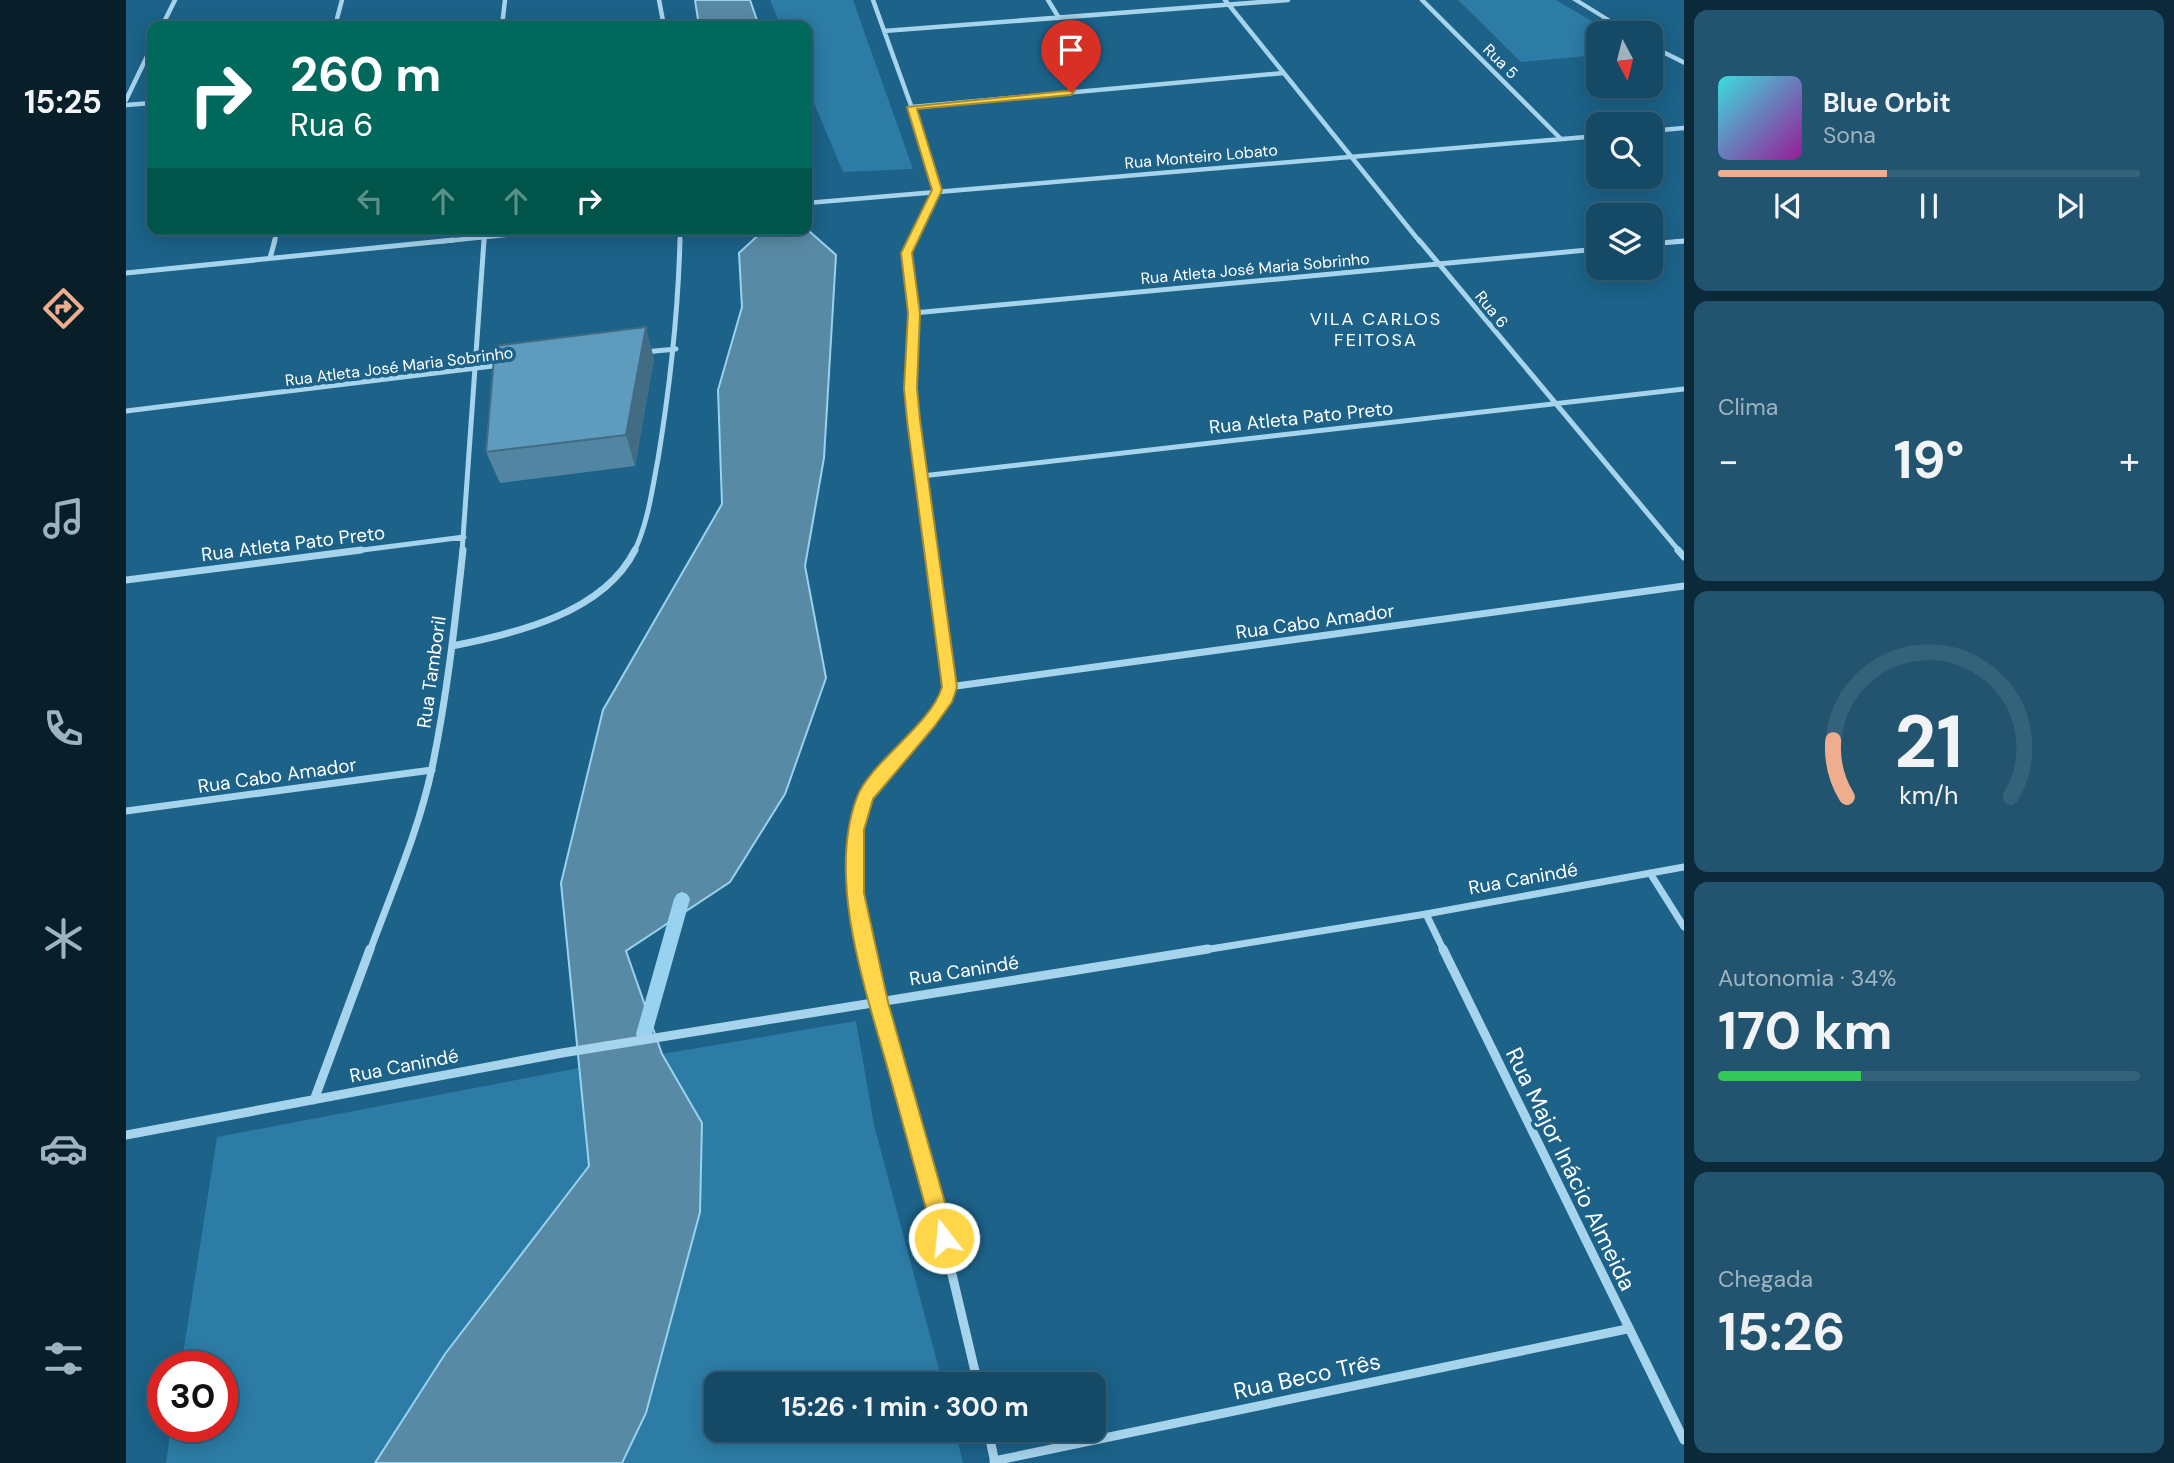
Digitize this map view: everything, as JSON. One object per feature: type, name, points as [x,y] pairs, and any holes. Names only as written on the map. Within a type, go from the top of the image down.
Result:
[{"type":"street","points":[[164,21],[174,0]]},
{"type":"street","points":[[336,21],[342,0]]},
{"type":"street","points":[[503,21],[505,0]]},
{"type":"street","points":[[659,0],[663,21]]},
{"type":"street","points":[[873,0],[912,107],[937,190],[906,253],[914,313],[911,388],[949,687],[947,697],[928,722],[866,796],[855,830],[855,893],[878,1002],[959,1290],[976,1372]]},
{"type":"street","points":[[1048,0],[1059,18]]},
{"type":"street","points":[[884,31],[1227,2],[1288,0]]},
{"type":"street","name":"Rua 5","points":[[1422,0],[1561,139]]},
{"type":"street","points":[[1575,0],[1610,21]]},
{"type":"street","name":"Rua 6","points":[[1227,2],[1349,157],[1684,557]]},
{"type":"street","points":[[1663,52],[1684,63]]},
{"type":"street","points":[[147,57],[126,103],[147,103]]},
{"type":"street","points":[[912,107],[1284,73]]},
{"type":"street","points":[[1663,130],[1684,128]]},
{"type":"street","name":"Rua Monteiro Lobato","points":[[812,203],[1586,137]]},
{"type":"street","points":[[270,258],[276,235]]},
{"type":"street","points":[[126,273],[476,235]]},
{"type":"street","name":"Rua Tamboril","points":[[314,1100],[408,848],[432,770],[452,646],[464,537],[485,235]]},
{"type":"street","points":[[452,646],[497,636],[570,610],[596,594],[625,566],[650,504],[676,349],[680,235]]},
{"type":"street","points":[[1663,243],[1684,241]]},
{"type":"street","name":"Rua Atleta José Maria Sobrinho","points":[[914,313],[1586,250]]},
{"type":"street","points":[[636,353],[676,349]]},
{"type":"street","name":"Rua Atleta José Maria Sobrinho","points":[[126,411],[515,364]]},
{"type":"street","name":"Rua Atleta Pato Preto","points":[[922,476],[1684,389]]},
{"type":"street","name":"Rua Atleta Pato Preto","points":[[126,580],[464,537]]},
{"type":"street","name":"Rua Cabo Amador","points":[[949,687],[1684,586]]},
{"type":"street","name":"Rua Cabo Amador","points":[[126,811],[432,770]]},
{"type":"street","name":"Rua Canindé","points":[[126,1135],[562,1053],[1426,914],[1684,867]]},
{"type":"street","points":[[1650,873],[1684,927]]},
{"type":"street","name":"Rua Major Inácio Almeida","points":[[1426,914],[1627,1329],[1684,1440]]},
{"type":"street","name":"Rua Beco Três","points":[[995,1462],[1627,1329]]},
{"type":"street","points":[[991,1442],[995,1462]]},
{"type":"shaded area","points":[[695,0],[750,0],[757,21],[698,21]]},
{"type":"shaded area","points":[[770,0],[853,0],[913,169],[843,172],[812,98],[812,21],[779,21]]},
{"type":"shaded area","points":[[1458,0],[1556,0],[1592,21],[1586,21],[1586,56],[1521,62]]},
{"type":"shaded area","points":[[812,234],[836,255],[824,458],[805,566],[826,678],[785,794],[730,882],[626,951],[662,1054],[702,1123],[700,1212],[646,1413],[622,1463],[375,1463],[445,1354],[589,1166],[561,883],[603,710],[722,504],[718,390],[742,307],[739,253],[758,235]]},
{"type":"shaded area","points":[[856,1021],[874,1125],[940,1372],[704,1372],[704,1442],[958,1442],[963,1463],[622,1463],[646,1413],[702,1123],[662,1054]]},
{"type":"shaded area","points":[[579,1068],[589,1166],[445,1354],[375,1463],[166,1463],[169,1442],[238,1442],[238,1351],[184,1351],[217,1137]]},
{"type":"building","points":[[646,327],[626,435],[486,452],[495,346]]},
{"type":"waterway","points":[[644,1034],[682,899]]},
{"type":"district","name":"VILA CARLOS FEITOSA","points":[[1376,329]]},
{"type":"route","points":[[944,1238],[878,1002],[855,893],[855,830],[866,796],[928,722],[947,697],[949,687],[941,606],[914,420],[911,388],[914,313],[906,253],[937,190],[912,107],[1071,92]]}]
